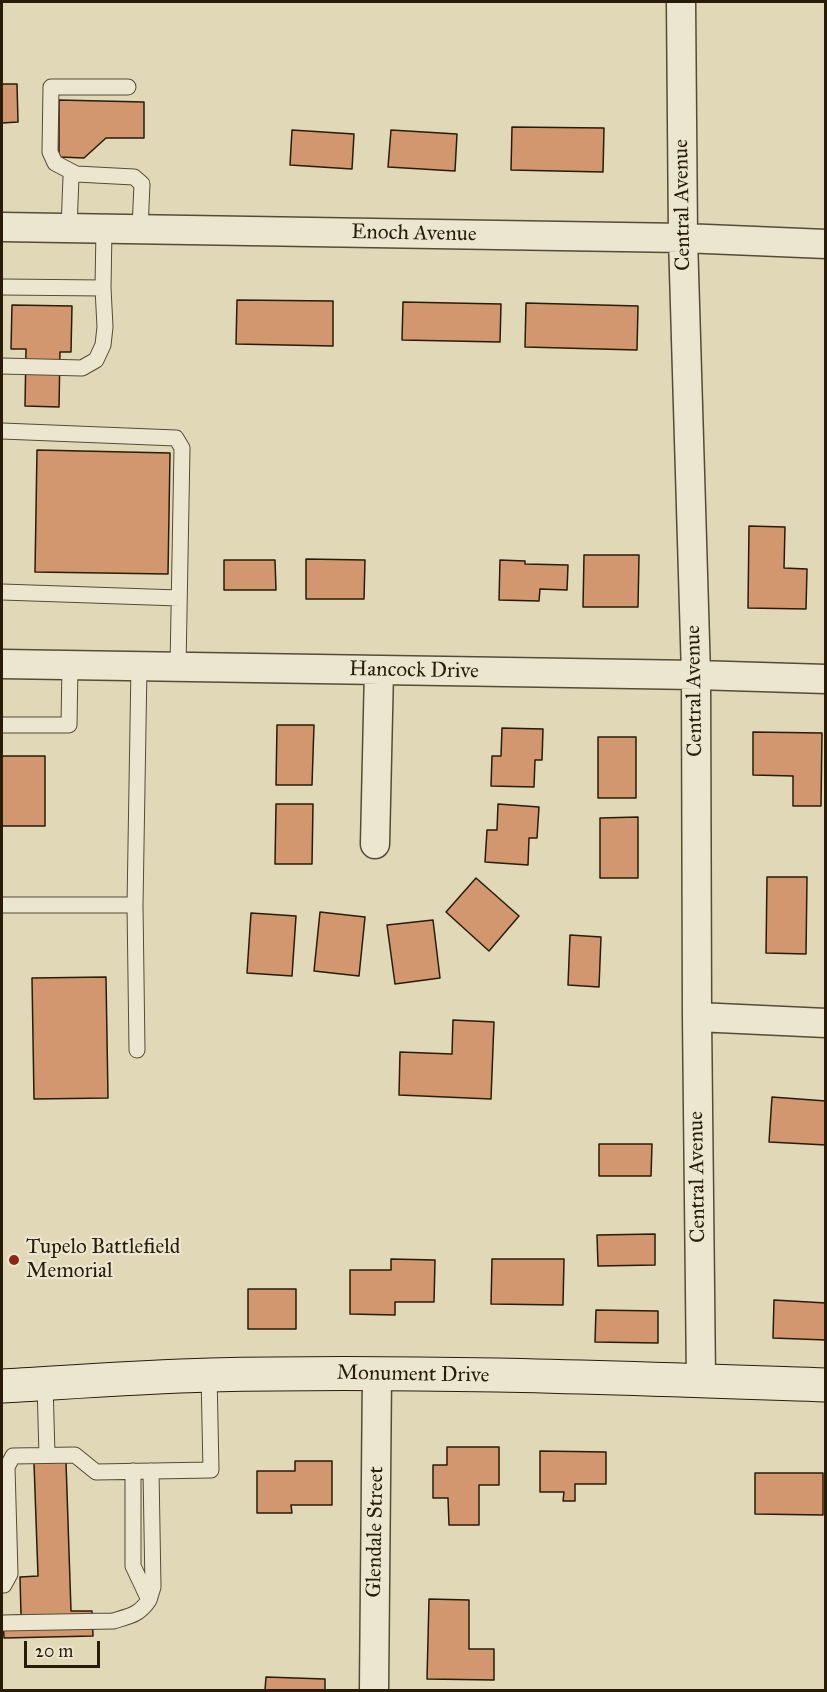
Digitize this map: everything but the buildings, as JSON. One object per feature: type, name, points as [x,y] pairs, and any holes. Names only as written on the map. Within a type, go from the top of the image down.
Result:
[{"type":"street","name":"Central Avenue","points":[[681,2],[683,238],[696,675],[701,1381]]},
{"type":"street","name":"Enoch Avenue","points":[[2,227],[683,238],[825,244]]},
{"type":"street","name":"Hancock Drive","points":[[2,663],[825,679]]},
{"type":"street","points":[[375,844],[379,670]]},
{"type":"street","points":[[697,1017],[825,1023]]},
{"type":"street","name":"Monument Drive","points":[[2,1386],[208,1375],[377,1373],[825,1385]]},
{"type":"street","name":"Glendale Street","points":[[374,1690],[377,1373]]},
{"type":"lane","points":[[128,87],[51,87],[50,152],[55,163],[76,174],[134,177],[142,184],[140,229]]},
{"type":"lane","points":[[69,228],[71,177],[76,174]]},
{"type":"lane","points":[[2,366],[82,368],[96,360],[103,345],[105,327],[104,229]]},
{"type":"lane","points":[[2,287],[103,288]]},
{"type":"lane","points":[[2,431],[176,438],[183,448],[178,667]]},
{"type":"lane","points":[[2,592],[179,598]]},
{"type":"lane","points":[[2,725],[69,725],[70,665]]},
{"type":"lane","points":[[137,1050],[135,905],[139,666]]},
{"type":"lane","points":[[2,905],[135,905]]},
{"type":"lane","points":[[2,1585],[10,1575],[7,1467],[13,1456],[75,1455],[96,1472],[211,1470],[208,1375]]},
{"type":"lane","points":[[45,1384],[47,1455]]},
{"type":"lane","points":[[133,1471],[133,1566],[149,1600]]},
{"type":"lane","points":[[2,1623],[113,1621],[141,1611],[149,1600],[153,1587],[151,1471]]},
{"type":"place","name":"Tupelo Battlefield Memorial","points":[[14,1260]]}]
